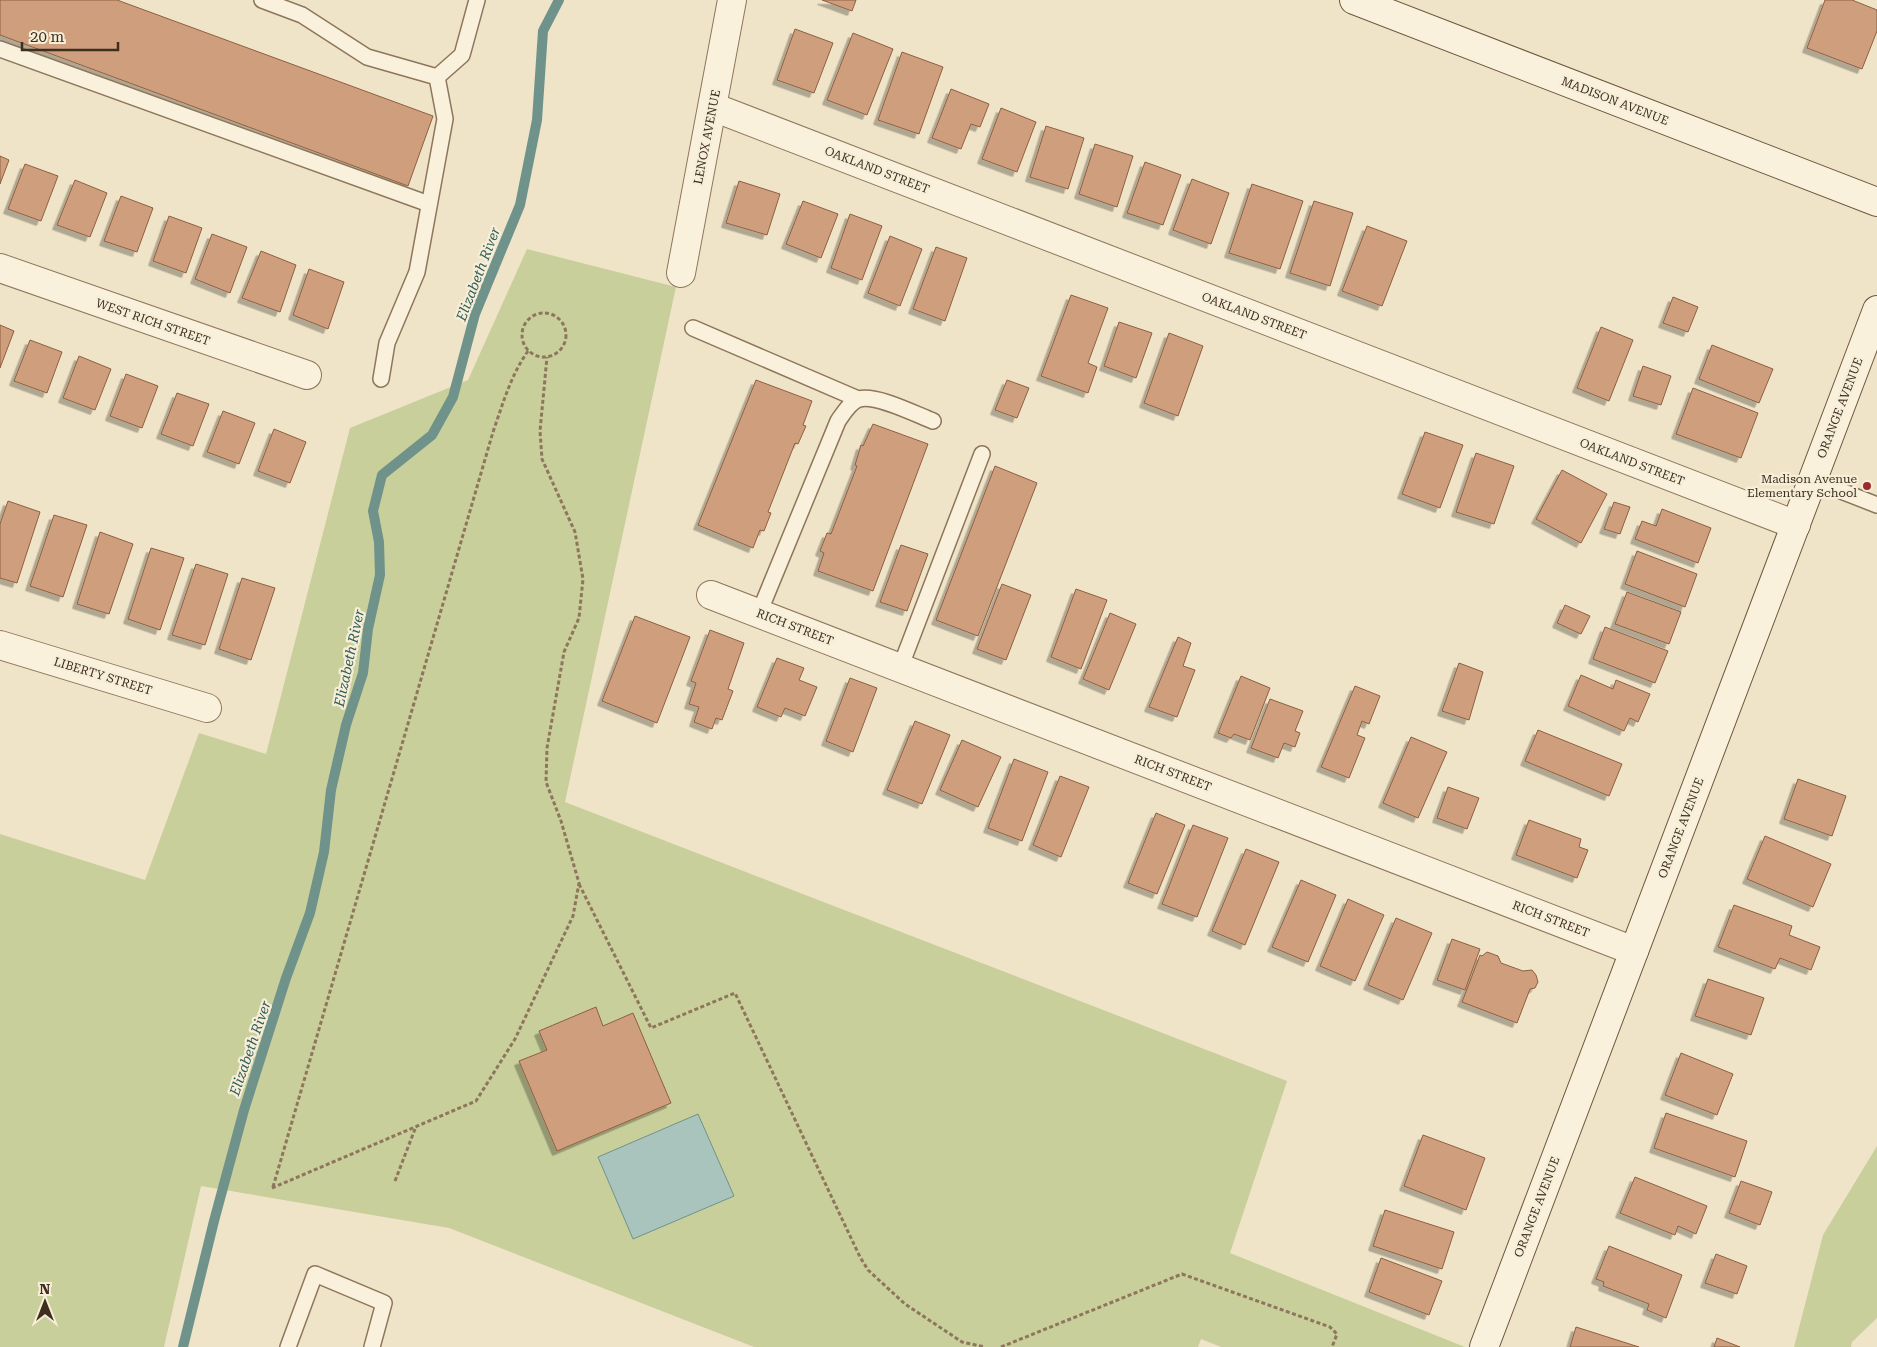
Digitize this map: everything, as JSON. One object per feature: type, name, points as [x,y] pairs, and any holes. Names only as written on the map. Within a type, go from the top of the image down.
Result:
[{"type":"street","name":"LENOX AVENUE","points":[[681,273],[732,0]]},
{"type":"street","name":"MADISON AVENUE","points":[[1354,0],[1877,202]]},
{"type":"street","name":"OAKLAND STREET","points":[[713,107],[1796,525]]},
{"type":"street","name":"WEST RICH STREET","points":[[0,268],[306,375]]},
{"type":"street","name":"ORANGE AVENUE","points":[[1484,1347],[1877,310]]},
{"type":"street","name":"RICH STREET","points":[[711,595],[1634,951]]},
{"type":"street","name":"LIBERTY STREET","points":[[0,645],[207,708]]},
{"type":"lane","points":[[262,0],[302,14],[367,57],[437,77]]},
{"type":"lane","points":[[437,77],[462,55],[477,0]]},
{"type":"lane","points":[[0,49],[429,204]]},
{"type":"lane","points":[[381,379],[387,342],[417,272],[445,119],[437,77]]},
{"type":"lane","points":[[693,328],[858,399],[874,398],[933,421]]},
{"type":"lane","points":[[759,613],[838,421],[846,409],[858,399]]},
{"type":"lane","points":[[900,668],[982,454]]},
{"type":"lane","points":[[1813,480],[1877,505]]},
{"type":"lane","points":[[288,1347],[315,1274],[384,1303],[372,1347]]},
{"type":"path","points":[[538,314],[551,314],[561,321],[566,336],[559,352],[547,357],[532,355],[524,346],[521,338],[523,326],[528,320],[538,314]]},
{"type":"path","points":[[528,350],[508,386],[493,432],[272,1188],[476,1101],[515,1040],[573,916],[579,883]]},
{"type":"path","points":[[547,357],[540,431],[542,459],[575,532],[583,579],[579,618],[564,652],[547,748],[546,782],[564,830],[579,883],[651,1028],[735,993],[868,1270],[905,1304],[962,1342],[985,1347]]},
{"type":"path","points":[[394,1181],[415,1128]]},
{"type":"path","points":[[1000,1347],[1182,1274],[1330,1327],[1337,1334],[1332,1347]]},
{"type":"green space","points":[[527,249],[676,287],[565,802],[1287,1081],[1230,1253],[1465,1347],[1221,1347],[1201,1339],[1198,1347],[754,1347],[449,1228],[201,1186],[164,1347],[0,1347],[0,834],[145,880],[199,733],[266,754],[350,428],[468,380]]},
{"type":"green space","points":[[1877,1146],[1877,1318],[1852,1342],[1851,1347],[1794,1347],[1823,1235]]},
{"type":"water","points":[[698,1114],[734,1196],[633,1239],[598,1157]]},
{"type":"building","points":[[0,0],[117,0],[433,116],[408,186],[0,35]]},
{"type":"building","points":[[822,0],[856,0],[852,11]]},
{"type":"building","points":[[1825,0],[1852,0],[1877,10],[1877,31],[1862,69],[1807,48]]},
{"type":"building","points":[[795,29],[833,43],[814,93],[777,80]]},
{"type":"building","points":[[853,33],[893,49],[867,115],[827,100]]},
{"type":"building","points":[[902,52],[943,67],[919,134],[878,120]]},
{"type":"building","points":[[951,89],[989,104],[980,127],[971,124],[961,149],[932,138]]},
{"type":"building","points":[[1001,108],[1036,122],[1017,172],[982,159]]},
{"type":"building","points":[[1046,126],[1084,138],[1068,189],[1030,177]]},
{"type":"building","points":[[1095,144],[1133,156],[1117,207],[1079,194]]},
{"type":"building","points":[[0,156],[9,160],[0,184]]},
{"type":"building","points":[[1145,162],[1181,175],[1163,225],[1127,213]]},
{"type":"building","points":[[25,164],[58,176],[41,221],[8,209]]},
{"type":"building","points":[[1192,179],[1229,193],[1211,244],[1173,230]]},
{"type":"building","points":[[75,180],[107,193],[90,237],[57,225]]},
{"type":"building","points":[[739,181],[780,194],[767,235],[726,223]]},
{"type":"building","points":[[1252,184],[1303,201],[1280,269],[1229,253]]},
{"type":"building","points":[[121,196],[153,208],[137,252],[104,241]]},
{"type":"building","points":[[803,201],[838,214],[821,258],[786,244]]},
{"type":"building","points":[[1314,201],[1353,213],[1330,286],[1290,273]]},
{"type":"building","points":[[850,214],[882,226],[862,280],[831,268]]},
{"type":"building","points":[[169,216],[202,228],[186,273],[153,261]]},
{"type":"building","points":[[1367,226],[1407,241],[1382,306],[1342,291]]},
{"type":"building","points":[[212,234],[247,247],[230,293],[195,279]]},
{"type":"building","points":[[890,236],[922,249],[900,306],[868,293]]},
{"type":"building","points":[[936,247],[967,258],[945,321],[913,309]]},
{"type":"building","points":[[261,251],[296,265],[280,312],[242,298]]},
{"type":"building","points":[[309,269],[344,282],[328,329],[293,315]]},
{"type":"building","points":[[1071,295],[1108,308],[1088,363],[1097,367],[1088,393],[1041,376]]},
{"type":"building","points":[[1673,297],[1698,307],[1688,332],[1663,323]]},
{"type":"building","points":[[1119,322],[1152,333],[1136,378],[1104,366]]},
{"type":"building","points":[[0,325],[14,331],[0,368]]},
{"type":"building","points":[[1601,327],[1633,340],[1609,401],[1577,388]]},
{"type":"building","points":[[1169,333],[1203,346],[1178,416],[1144,403]]},
{"type":"building","points":[[30,340],[62,352],[47,393],[14,381]]},
{"type":"building","points":[[1712,345],[1773,369],[1759,403],[1699,379]]},
{"type":"building","points":[[79,356],[111,369],[95,410],[63,398]]},
{"type":"building","points":[[1643,366],[1671,376],[1661,405],[1633,396]]},
{"type":"building","points":[[126,374],[158,386],[142,428],[110,416]]},
{"type":"building","points":[[756,380],[812,401],[803,425],[806,426],[798,444],[795,443],[768,512],[771,513],[764,531],[760,530],[753,548],[698,525]]},
{"type":"building","points":[[1007,380],[1029,388],[1017,418],[995,410]]},
{"type":"building","points":[[1693,388],[1758,413],[1741,458],[1676,434]]},
{"type":"building","points":[[177,393],[209,404],[193,446],[161,434]]},
{"type":"building","points":[[223,411],[255,423],[239,464],[207,452]]},
{"type":"building","points":[[873,424],[928,444],[873,591],[818,571],[824,553],[820,551],[827,533],[831,534],[857,466],[855,465],[861,445],[863,446]]},
{"type":"building","points":[[274,429],[306,442],[290,483],[258,471]]},
{"type":"building","points":[[1425,432],[1463,445],[1440,508],[1402,494]]},
{"type":"building","points":[[1476,453],[1514,466],[1494,524],[1456,512]]},
{"type":"building","points":[[995,466],[1037,483],[978,636],[936,620]]},
{"type":"building","points":[[1562,470],[1607,494],[1581,543],[1536,519]]},
{"type":"building","points":[[8,501],[40,512],[17,583],[0,578],[0,524]]},
{"type":"building","points":[[1614,502],[1630,507],[1620,534],[1604,529]]},
{"type":"building","points":[[1662,509],[1711,528],[1698,563],[1635,539],[1642,521],[1656,526]]},
{"type":"building","points":[[54,515],[87,525],[63,597],[30,586]]},
{"type":"building","points":[[100,532],[133,544],[109,614],[77,604]]},
{"type":"building","points":[[901,545],[928,554],[907,611],[880,602]]},
{"type":"building","points":[[151,548],[184,558],[160,630],[128,619]]},
{"type":"building","points":[[1637,551],[1697,574],[1685,607],[1625,584]]},
{"type":"building","points":[[196,564],[228,574],[205,645],[172,635]]},
{"type":"building","points":[[242,578],[275,588],[251,660],[219,649]]},
{"type":"building","points":[[1002,584],[1031,595],[1006,660],[977,649]]},
{"type":"building","points":[[1076,589],[1107,600],[1081,669],[1051,657]]},
{"type":"building","points":[[1627,592],[1681,612],[1669,644],[1615,624]]},
{"type":"building","points":[[1565,605],[1590,616],[1581,634],[1557,623]]},
{"type":"building","points":[[1110,613],[1136,624],[1109,690],[1083,679]]},
{"type":"building","points":[[635,616],[690,637],[657,723],[602,701]]},
{"type":"building","points":[[1605,627],[1668,651],[1655,683],[1593,659]]},
{"type":"building","points":[[710,630],[744,643],[728,689],[733,691],[722,720],[716,718],[712,729],[694,722],[699,707],[689,704],[696,683],[691,681]]},
{"type":"building","points":[[1178,637],[1191,643],[1183,666],[1195,670],[1177,717],[1149,707]]},
{"type":"building","points":[[777,658],[804,668],[799,680],[817,687],[805,716],[785,708],[781,717],[757,707]]},
{"type":"building","points":[[1459,663],[1483,672],[1469,720],[1442,711]]},
{"type":"building","points":[[1581,675],[1613,689],[1616,680],[1650,694],[1638,722],[1630,718],[1624,731],[1568,706]]},
{"type":"building","points":[[1241,676],[1270,688],[1250,740],[1234,734],[1231,738],[1218,733]]},
{"type":"building","points":[[850,678],[877,688],[853,752],[826,741]]},
{"type":"building","points":[[1355,686],[1380,696],[1369,724],[1362,721],[1357,735],[1365,738],[1349,778],[1321,767]]},
{"type":"building","points":[[1270,699],[1303,711],[1295,731],[1300,733],[1295,747],[1284,743],[1278,758],[1251,748]]},
{"type":"building","points":[[915,721],[950,735],[922,804],[887,790]]},
{"type":"building","points":[[1538,730],[1622,764],[1609,796],[1525,761]]},
{"type":"building","points":[[1411,737],[1447,752],[1418,818],[1383,803]]},
{"type":"building","points":[[962,740],[1001,757],[978,807],[940,790]]},
{"type":"building","points":[[1014,759],[1048,772],[1022,841],[988,828]]},
{"type":"building","points":[[1060,776],[1089,787],[1061,857],[1033,845]]},
{"type":"building","points":[[1798,779],[1846,796],[1832,836],[1784,819]]},
{"type":"building","points":[[1448,787],[1479,798],[1467,829],[1437,818]]},
{"type":"building","points":[[1156,813],[1185,825],[1157,894],[1128,883]]},
{"type":"building","points":[[1529,820],[1581,839],[1579,847],[1588,850],[1577,878],[1516,855]]},
{"type":"building","points":[[1193,825],[1228,838],[1197,917],[1162,904]]},
{"type":"building","points":[[1765,836],[1831,864],[1813,907],[1747,879]]},
{"type":"building","points":[[1246,849],[1279,862],[1245,945],[1212,931]]},
{"type":"building","points":[[1301,880],[1336,895],[1308,962],[1272,947]]},
{"type":"building","points":[[1348,899],[1384,915],[1355,981],[1320,966]]},
{"type":"building","points":[[1734,905],[1792,926],[1789,935],[1820,947],[1811,970],[1780,958],[1775,969],[1718,947]]},
{"type":"building","points":[[1396,918],[1432,933],[1403,1000],[1368,985]]},
{"type":"building","points":[[1452,939],[1480,949],[1465,990],[1437,980]]},
{"type":"building","points":[[1487,952],[1498,956],[1501,963],[1523,971],[1532,970],[1536,975],[1538,982],[1535,988],[1530,989],[1517,1023],[1462,1002],[1480,955],[1482,956]]},
{"type":"building","points":[[1708,979],[1764,998],[1751,1035],[1695,1016]]},
{"type":"building","points":[[596,1007],[603,1026],[633,1013],[671,1103],[557,1151],[519,1061],[547,1050],[539,1031]]},
{"type":"building","points":[[1681,1053],[1733,1074],[1717,1115],[1665,1095]]},
{"type":"building","points":[[1666,1113],[1747,1141],[1735,1177],[1654,1148]]},
{"type":"building","points":[[1423,1135],[1485,1158],[1466,1210],[1404,1186]]},
{"type":"building","points":[[1635,1177],[1707,1206],[1696,1234],[1678,1226],[1675,1235],[1620,1213]]},
{"type":"building","points":[[1741,1181],[1772,1192],[1760,1225],[1729,1213]]},
{"type":"building","points":[[1385,1210],[1454,1232],[1442,1269],[1373,1246]]},
{"type":"building","points":[[1609,1246],[1682,1275],[1666,1318],[1647,1310],[1649,1304],[1603,1286],[1604,1282],[1596,1279]]},
{"type":"building","points":[[1716,1254],[1747,1266],[1737,1294],[1705,1283]]},
{"type":"building","points":[[1381,1258],[1442,1281],[1429,1315],[1369,1292]]},
{"type":"building","points":[[1576,1327],[1639,1347],[1570,1347]]},
{"type":"building","points":[[1717,1338],[1740,1347],[1714,1347]]},
{"type":"waterway","name":"Elizabeth River","points":[[183,1347],[244,1110],[286,978],[310,913],[324,852],[331,790],[346,725],[363,673],[368,629],[380,575],[379,542],[373,511],[382,475],[432,435],[453,397],[475,314],[520,205],[537,120],[543,31],[559,0]]},
{"type":"place","name":"Madison Avenue Elementary School","points":[[1867,486]]}]
